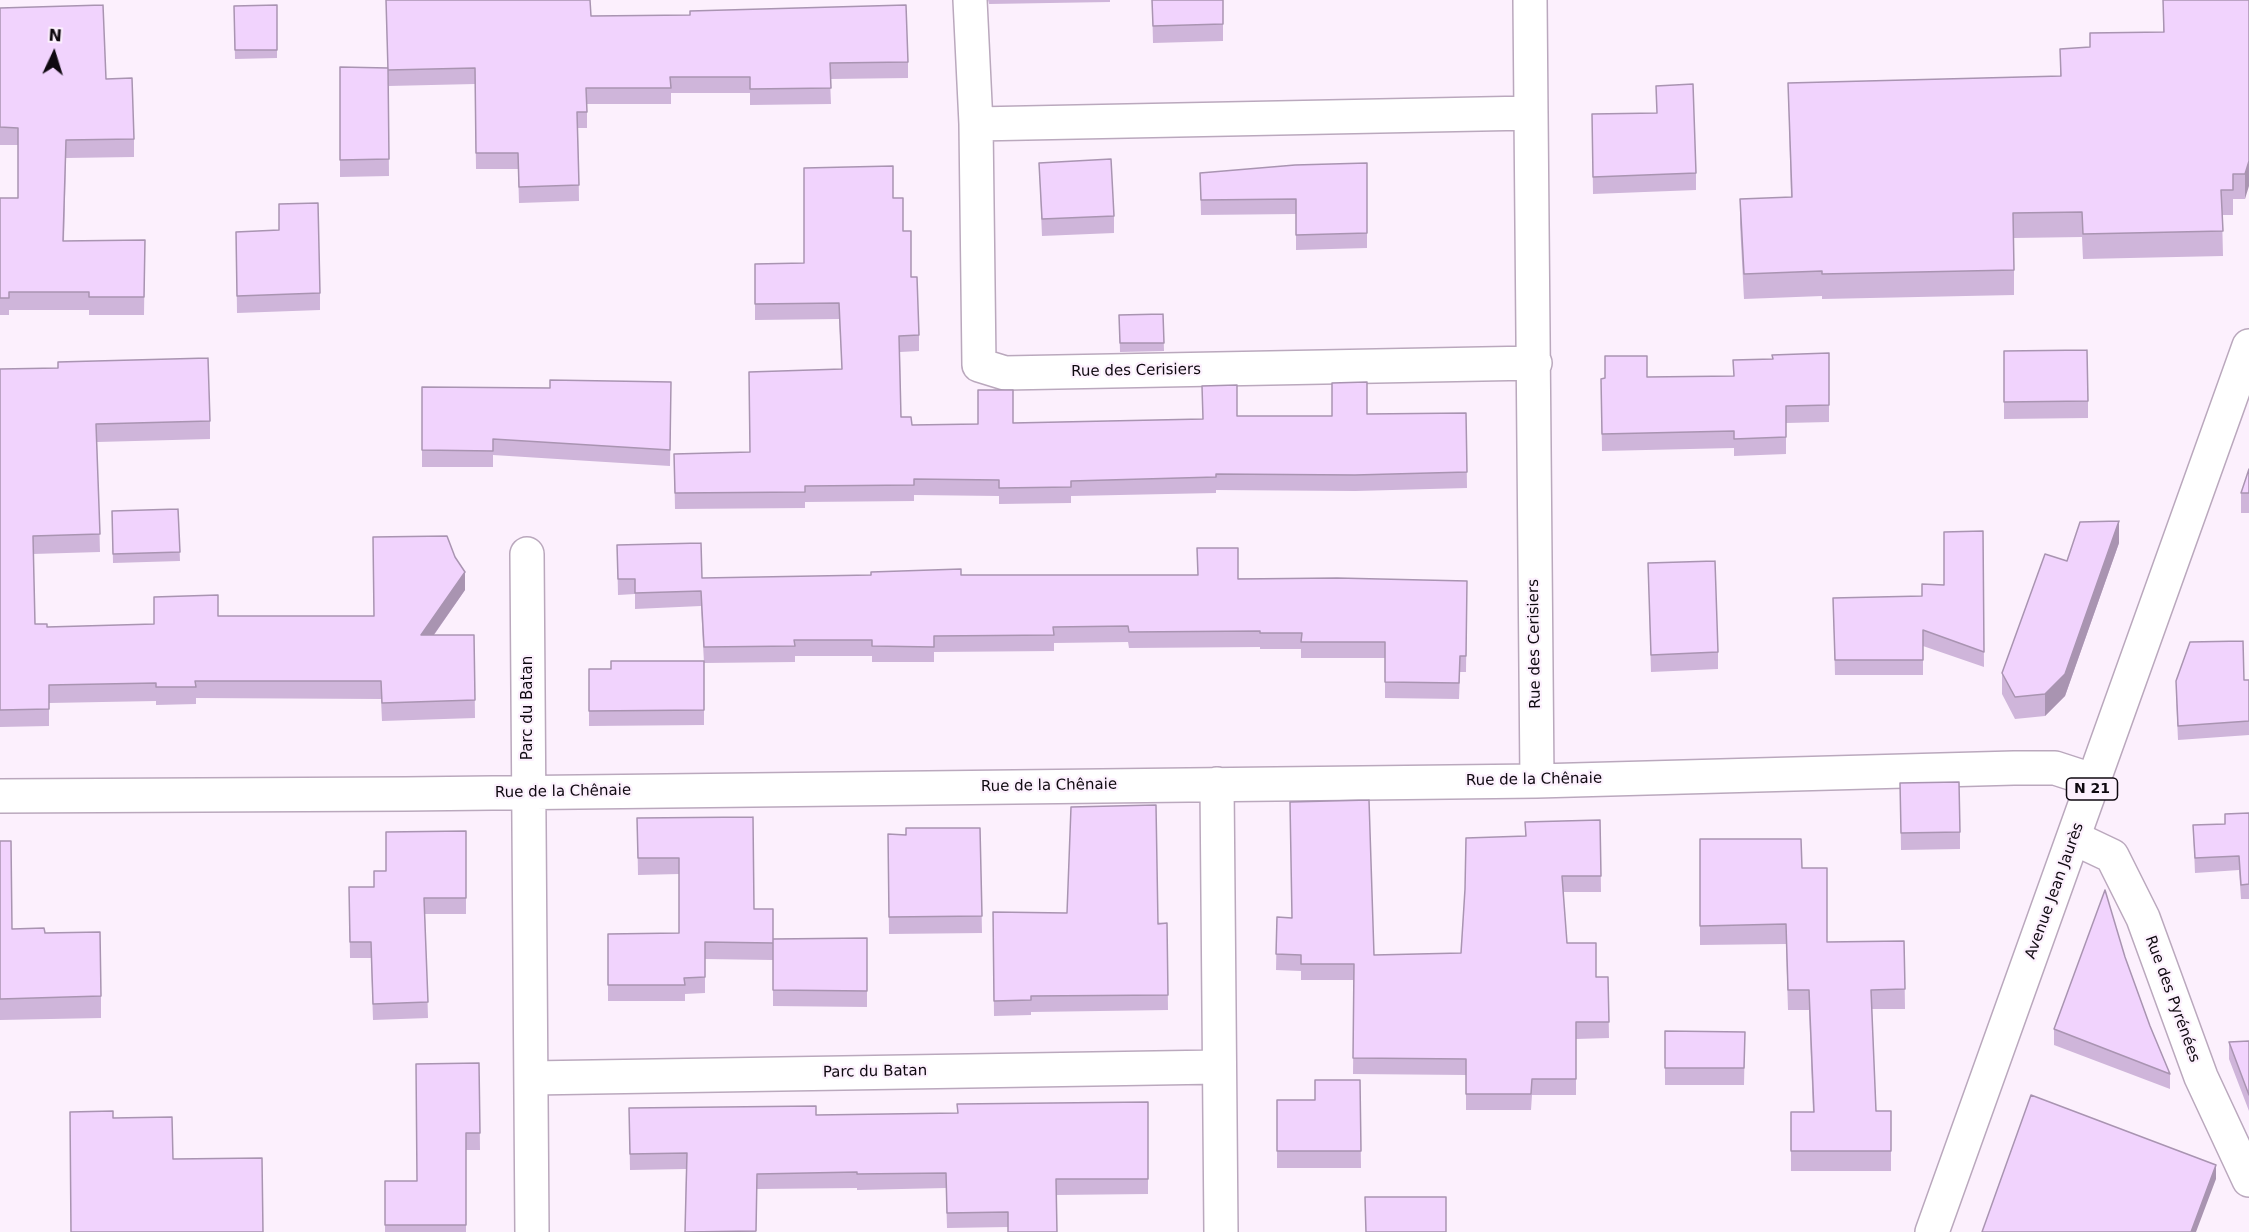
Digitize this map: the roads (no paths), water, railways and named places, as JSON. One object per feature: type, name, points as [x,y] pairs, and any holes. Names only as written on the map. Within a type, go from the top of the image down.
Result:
[{"type":"street","name":"Rue des Cerisiers","points":[[970,0],[976,124],[979,365],[1005,373],[1535,363]]},
{"type":"street","name":"Rue des Cerisiers","points":[[1530,0],[1535,363],[1533,542],[1537,781]]},
{"type":"street","points":[[976,124],[1531,113]]},
{"type":"street","name":"Avenue Jean Jaurès","points":[[1932,1232],[2249,346]]},
{"type":"street","name":"Parc du Batan","points":[[527,554],[532,1232]]},
{"type":"street","name":"Rue de la Chênaie","points":[[0,796],[529,793],[1537,781],[2014,768],[2055,768],[2095,781]]},
{"type":"street","points":[[1217,784],[1221,1232]]},
{"type":"street","name":"Rue des Pyrénées","points":[[2074,838],[2112,856],[2144,918],[2201,1077],[2249,1180]]},
{"type":"street","name":"Parc du Batan","points":[[531,1078],[1218,1067]]}]
